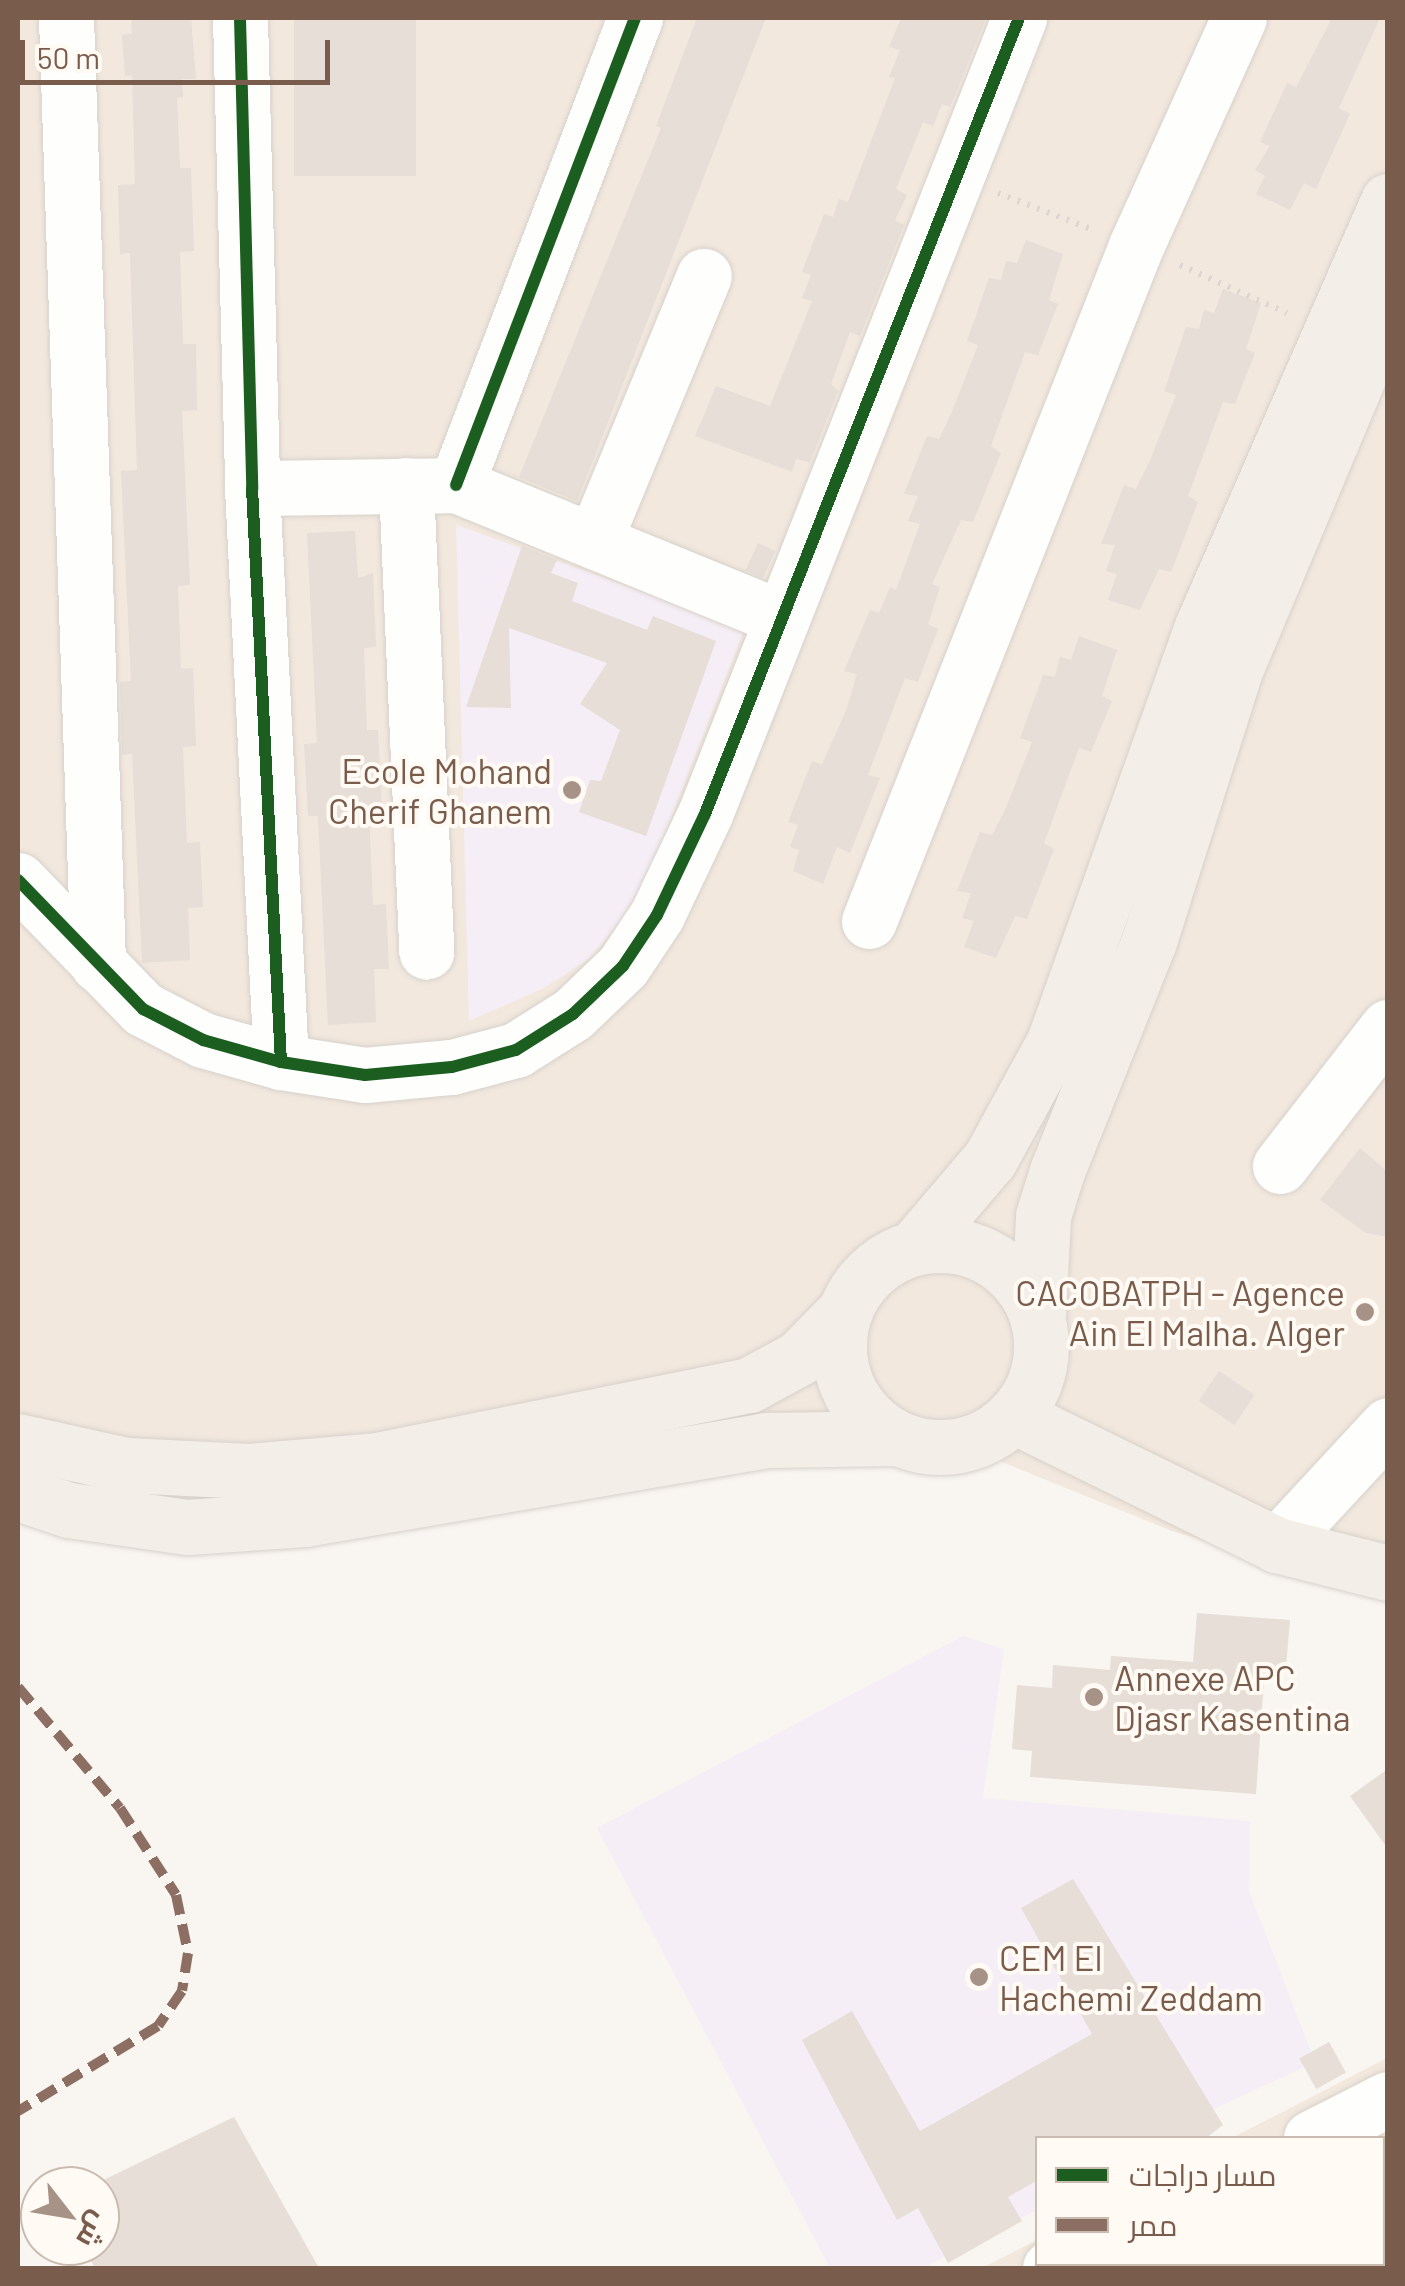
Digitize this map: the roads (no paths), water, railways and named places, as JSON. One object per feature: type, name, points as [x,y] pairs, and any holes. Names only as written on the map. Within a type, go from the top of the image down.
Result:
[{"type":"main road","points":[[915,1247],[990,1159],[1054,1042],[1202,626],[1388,201]]},
{"type":"main road","points":[[844,1312],[838,1349],[846,1386],[866,1416],[896,1438],[926,1448],[958,1447],[989,1436],[1014,1416],[1039,1369],[1043,1216],[1057,1171],[1148,941],[1235,670],[1388,306]]},
{"type":"main road","points":[[18,1441],[144,1466],[249,1471],[377,1460],[749,1385],[799,1358],[844,1312],[860,1283],[885,1260],[915,1247],[946,1244],[976,1250],[1025,1288],[1038,1316]]},
{"type":"main road","points":[[1014,1416],[1277,1545],[1388,1573]]},
{"type":"main road","points":[[18,1493],[69,1510],[187,1527],[306,1519],[766,1440],[896,1438]]},
{"type":"street","points":[[66,18],[98,964]]},
{"type":"street","points":[[240,18],[252,488],[281,1062]]},
{"type":"street","points":[[426,952],[431,485],[635,18]]},
{"type":"street","points":[[18,880],[143,1009],[203,1040],[281,1062],[364,1075],[452,1067],[516,1050],[573,1014],[622,966],[657,915],[705,814],[1019,18]]},
{"type":"street","points":[[870,922],[1136,246],[1239,18]]},
{"type":"street","points":[[594,541],[704,276]]},
{"type":"street","points":[[252,488],[431,485],[594,541],[782,618]]},
{"type":"street","points":[[1280,1166],[1388,1027]]},
{"type":"street","points":[[1277,1545],[1388,1426]]},
{"type":"street","points":[[1315,2136],[1388,2099]]},
{"type":"place","name":"Ecole Mohand Cherif Ghanem","points":[[572,790]]},
{"type":"place","name":"CACOBATPH - Agence Ain El Malha. Alger","points":[[1365,1312]]},
{"type":"place","name":"Annexe APC Djasr Kasentina","points":[[1094,1697]]},
{"type":"place","name":"CEM El Hachemi Zeddam","points":[[979,1977]]}]
